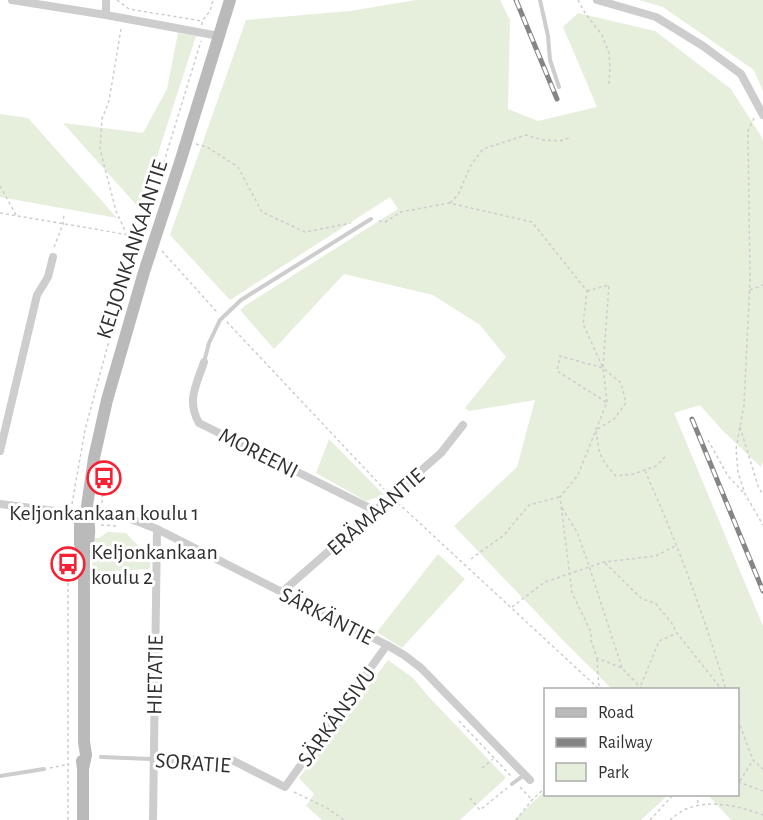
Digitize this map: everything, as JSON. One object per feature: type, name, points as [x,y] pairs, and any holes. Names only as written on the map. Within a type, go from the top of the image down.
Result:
[{"type":"main road","name":"KELJONKANKAANTIE","points":[[83,820],[86,755],[84,742],[84,553],[89,544],[90,522],[86,513],[94,458],[106,400],[126,331],[230,0]]},
{"type":"street","points":[[12,0],[219,36]]},
{"type":"street","points":[[106,0],[106,15]]},
{"type":"street","points":[[597,0],[656,17],[703,46],[741,74],[761,111]]},
{"type":"street","points":[[0,451],[37,295],[48,277],[53,257]]},
{"type":"street","name":"MOREENI","points":[[204,362],[192,400],[193,412],[199,423],[376,511]]},
{"type":"street","name":"ERÄMAANTIE","points":[[282,592],[441,453],[463,425]]},
{"type":"street","name":"SÄRKÄNTIE","points":[[0,504],[71,513],[102,513],[131,519],[157,529],[387,645],[421,668],[527,777]]},
{"type":"street","name":"HIETATIE","points":[[153,820],[157,529]]},
{"type":"street","name":"SÄRKÄNSIVU","points":[[285,788],[387,645]]},
{"type":"street","name":"SORATIE","points":[[153,759],[232,760],[285,788]]},
{"type":"lane","points":[[540,0],[548,36],[550,60],[559,87]]},
{"type":"lane","points":[[204,362],[209,343],[223,318],[241,300],[371,219]]},
{"type":"lane","name":"SORATIE","points":[[101,757],[153,759]]},
{"type":"lane","points":[[0,776],[44,769]]},
{"type":"lane","points":[[514,783],[527,777]]},
{"type":"path","points":[[117,0],[129,9],[202,21]]},
{"type":"path","points":[[578,0],[602,35],[609,53],[609,84]]},
{"type":"path","points":[[123,18],[109,101],[102,119],[100,149],[116,211],[127,234]]},
{"type":"path","points":[[761,111],[748,131],[749,290],[744,405],[736,460],[745,494],[763,525]]},
{"type":"path","points":[[449,203],[458,195],[471,165],[483,149],[526,135],[543,140],[560,141],[569,138]]},
{"type":"path","points":[[187,142],[207,147],[238,166],[262,212],[305,232],[345,224]]},
{"type":"path","points":[[0,186],[17,216]]},
{"type":"path","points":[[371,219],[385,222],[401,212],[449,203],[532,222],[587,291],[583,324],[603,368]]},
{"type":"path","points":[[0,213],[141,237]]},
{"type":"path","points":[[53,257],[64,214]]},
{"type":"path","points":[[154,242],[392,497],[599,688]]},
{"type":"path","points":[[471,559],[504,535],[529,505],[560,497],[578,475],[607,402],[603,368],[609,285],[587,291]]},
{"type":"path","points":[[749,290],[763,285]]},
{"type":"path","points":[[596,430],[614,418],[626,403],[621,383],[603,368],[560,356],[557,371],[607,402]]},
{"type":"path","points":[[740,427],[758,486],[763,495]]},
{"type":"path","points":[[596,430],[603,462],[616,476],[633,474],[656,466],[667,455]]},
{"type":"path","points":[[708,440],[728,476],[745,494]]},
{"type":"path","points":[[644,470],[677,545],[725,688]]},
{"type":"path","points":[[104,474],[101,525],[123,527]]},
{"type":"path","points":[[560,497],[572,593],[591,632],[597,658],[600,688]]},
{"type":"path","points":[[561,508],[577,532],[622,668]]},
{"type":"path","points":[[511,607],[545,582],[604,562],[656,556],[677,545]]},
{"type":"path","points":[[604,562],[642,599],[655,603],[720,688]]},
{"type":"path","points":[[597,658],[622,668],[640,686],[659,641],[677,633]]},
{"type":"path","points":[[453,716],[532,800]]},
{"type":"path","points":[[739,723],[753,760],[763,769]]},
{"type":"path","points":[[482,768],[494,758]]},
{"type":"path","points":[[753,760],[739,782],[763,791]]},
{"type":"path","points":[[44,769],[69,764]]},
{"type":"path","points":[[470,798],[480,810],[514,783]]},
{"type":"path","points":[[285,788],[327,808],[344,820]]},
{"type":"path","points":[[516,820],[544,789]]},
{"type":"path","points":[[650,820],[673,796]]},
{"type":"path","points":[[697,796],[698,806]]},
{"type":"path","points":[[670,820],[685,810],[713,804],[746,808],[763,815]]},
{"type":"green space","points":[[416,0],[500,0],[510,20],[508,109],[538,121],[597,107],[563,27],[578,13],[655,31],[731,89],[761,136],[763,141],[763,461],[761,467],[722,430],[700,405],[674,413],[763,626],[763,820],[731,820],[709,796],[739,796],[739,688],[611,688],[454,526],[517,467],[535,400],[469,411],[465,408],[506,357],[480,325],[433,295],[344,274],[274,349],[240,310],[398,209],[390,197],[230,300],[170,235],[246,20],[350,11]]},
{"type":"green space","points":[[639,0],[763,0],[763,91],[754,70],[663,7]]},
{"type":"green space","points":[[178,33],[196,36],[140,209],[63,123],[143,133],[167,89]]},
{"type":"green space","points":[[0,114],[28,118],[117,218],[0,197]]},
{"type":"green space","points":[[329,439],[384,495],[366,501],[316,473]]},
{"type":"green space","points":[[108,532],[126,533],[138,546],[148,547],[151,555],[150,569],[92,572],[94,538],[99,538]]},
{"type":"green space","points":[[438,554],[465,579],[402,648],[377,632]]},
{"type":"green space","points":[[388,660],[413,678],[506,778],[460,820],[322,820],[306,806],[314,794],[299,778]]},
{"type":"green space","points":[[544,792],[544,796],[667,796],[641,820],[514,820]]},
{"type":"railway","points":[[516,0],[557,99]]},
{"type":"railway","points":[[692,419],[763,591]]},
{"type":"place","name":"Keljonkankaan koulu 1","points":[[104,478]]},
{"type":"place","name":"Keljonkankaan koulu 2","points":[[68,564]]}]
